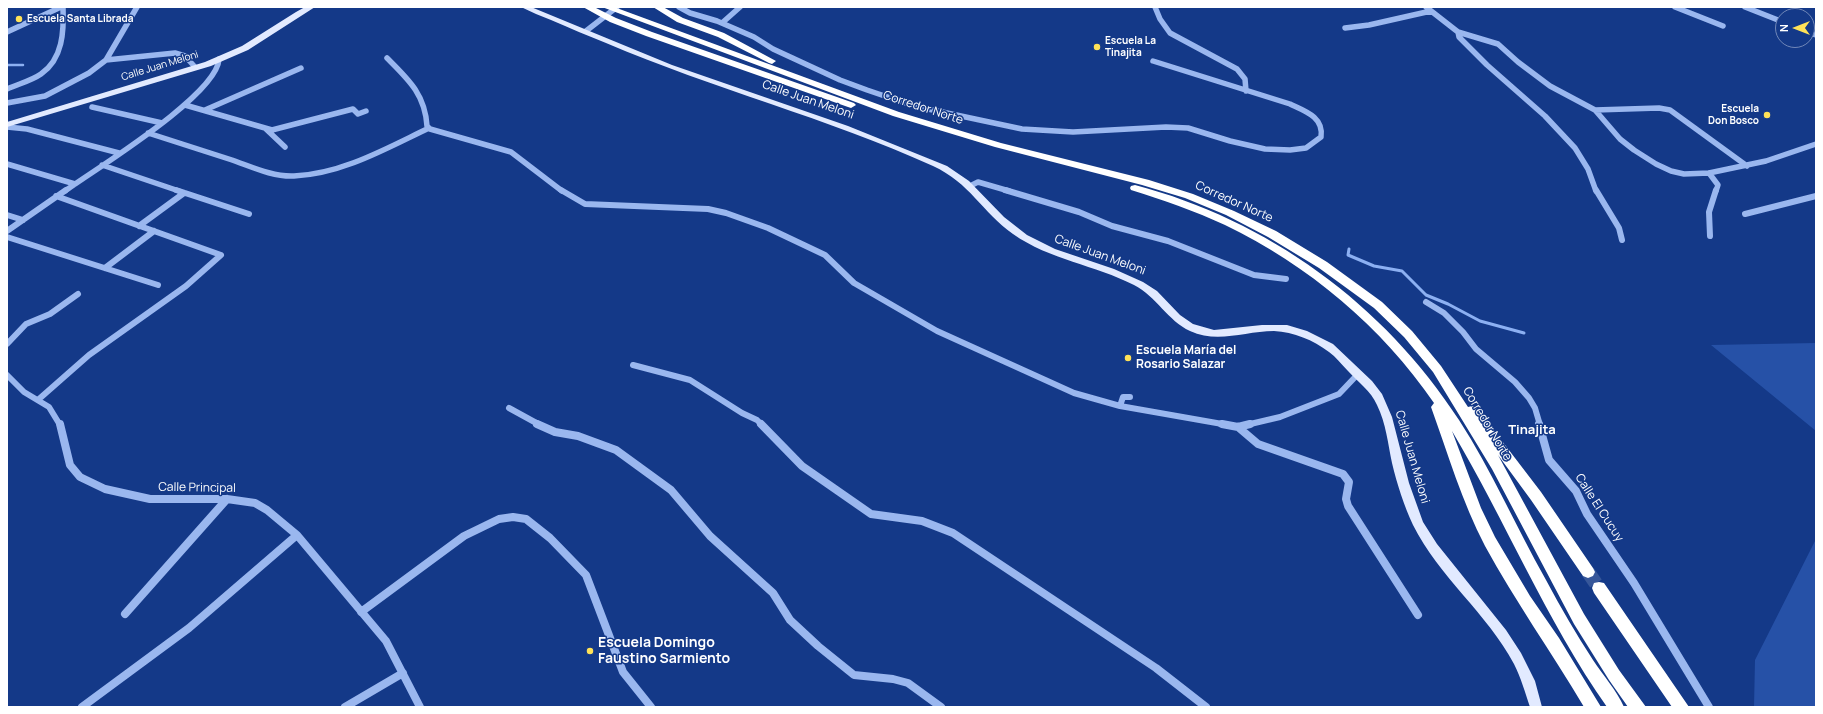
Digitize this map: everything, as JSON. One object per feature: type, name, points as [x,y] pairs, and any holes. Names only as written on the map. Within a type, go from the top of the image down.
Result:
[{"type":"highway","name":"Corredor Norte","points":[[587,7],[596,12],[617,14],[819,85],[896,114],[969,136],[1152,184],[1189,196],[1272,234],[1323,265],[1378,305],[1408,334],[1437,369],[1497,465],[1579,619],[1614,675],[1638,707]]},
{"type":"highway","name":"Corredor Norte","points":[[606,7],[617,14],[942,136],[1139,188],[1182,203],[1225,221],[1264,242],[1312,273],[1360,311],[1393,342],[1424,378],[1454,422],[1479,466],[1560,620],[1597,681],[1616,707]]},
{"type":"highway","points":[[657,7],[680,20],[721,35],[819,85]]},
{"type":"highway","points":[[1437,369],[1486,429],[1527,484],[1588,572]]},
{"type":"highway","points":[[1424,378],[1442,418],[1474,508],[1490,541],[1524,601],[1554,643],[1593,707]]},
{"type":"highway","points":[[1599,588],[1681,707]]},
{"type":"main road","name":"Calle Juan Meloni","points":[[7,126],[195,68],[219,59],[245,48],[298,13],[311,7]]},
{"type":"main road","name":"Calle Juan Meloni","points":[[525,7],[672,67],[864,134],[938,165],[953,173],[970,186],[991,210],[1020,235],[1042,249],[1127,278],[1142,285],[1152,292],[1187,325],[1210,334],[1237,333],[1266,328],[1288,329],[1331,348],[1372,388],[1383,406],[1391,426],[1398,467],[1408,500],[1420,527],[1443,561],[1494,625],[1518,659],[1533,693],[1536,707]]},
{"type":"street","points":[[7,32],[62,7],[64,21],[59,53],[52,64],[41,74],[7,89]]},
{"type":"street","points":[[7,104],[45,96],[106,60],[137,7]]},
{"type":"street","points":[[680,7],[690,13],[722,23],[754,37],[773,49],[847,83],[914,106],[1015,128],[1073,132],[1166,127],[1188,128],[1251,146],[1265,149],[1290,150],[1306,148],[1320,137],[1322,130],[1320,122],[1311,114],[1290,104],[1153,61]]},
{"type":"street","points":[[722,23],[740,7]]},
{"type":"street","points":[[1155,7],[1160,19],[1170,33],[1237,69],[1245,79],[1246,90]]},
{"type":"street","points":[[1426,7],[1458,32],[1498,44],[1518,62],[1550,86],[1595,110],[1620,139],[1656,164],[1671,171],[1684,174],[1709,173],[1747,166],[1777,158],[1816,144]]},
{"type":"street","points":[[1675,7],[1723,26]]},
{"type":"street","points":[[1745,7],[1775,19]]},
{"type":"street","points":[[1345,28],[1369,25],[1431,11]]},
{"type":"street","points":[[586,31],[617,14]]},
{"type":"street","points":[[1458,32],[1459,37],[1545,116],[1576,148],[1588,169],[1598,195],[1619,228],[1622,240]]},
{"type":"street","points":[[106,60],[175,53],[185,56],[195,68]]},
{"type":"street","points":[[386,58],[415,86],[421,95],[427,116],[427,126],[429,128]]},
{"type":"street","points":[[7,230],[148,133],[185,105],[206,85],[220,64],[219,59]]},
{"type":"street","points":[[205,110],[301,68]]},
{"type":"street","points":[[185,105],[272,130],[353,110],[358,114],[366,111]]},
{"type":"street","points":[[92,107],[162,123]]},
{"type":"street","points":[[1595,110],[1659,108],[1670,110],[1747,166]]},
{"type":"street","points":[[7,126],[119,153]]},
{"type":"street","points":[[148,133],[247,165],[282,175],[295,176],[316,173],[353,163],[429,128],[511,152],[568,195],[585,204],[603,206],[681,206],[708,209],[726,213],[768,228],[826,255],[854,283],[937,331],[1074,393],[1120,406],[1238,427],[1280,417],[1339,394],[1358,374]]},
{"type":"street","points":[[266,129],[285,147]]},
{"type":"street","points":[[7,164],[75,184]]},
{"type":"street","points":[[102,165],[249,214]]},
{"type":"street","points":[[1709,173],[1718,185],[1709,212],[1710,236]]},
{"type":"street","points":[[970,186],[978,182],[1035,198],[1079,212],[1112,226],[1168,241],[1254,275],[1286,279]]},
{"type":"street","points":[[139,226],[184,192]]},
{"type":"street","points":[[39,399],[67,372],[91,352],[174,296],[221,255],[56,196]]},
{"type":"street","points":[[1745,214],[1816,196]]},
{"type":"street","points":[[7,214],[23,220]]},
{"type":"street","points":[[105,268],[154,231]]},
{"type":"street","points":[[7,237],[158,285]]},
{"type":"street","points":[[7,344],[26,324],[50,314],[78,294]]},
{"type":"street","name":"Calle El Cucuy","points":[[1426,302],[1444,313],[1463,332],[1476,349],[1515,382],[1530,398],[1535,408],[1549,460],[1576,491],[1587,514],[1634,583],[1710,707]]},
{"type":"street","points":[[633,365],[690,380],[742,413],[757,420],[802,466],[871,514],[922,521],[953,533],[1156,668],[1206,707]]},
{"type":"street","name":"Calle Principal","points":[[9,380],[24,392],[39,399],[49,406],[59,422],[70,465],[80,477],[105,489],[150,499],[227,499],[255,503],[267,510],[297,535],[386,642],[420,707]]},
{"type":"street","points":[[1120,406],[1123,397],[1130,397]]},
{"type":"street","points":[[509,408],[537,424],[555,432],[578,436],[616,450],[671,490],[710,536],[773,593],[790,620],[818,646],[854,674],[893,679],[908,683],[941,707]]},
{"type":"street","points":[[1238,427],[1258,444],[1343,474],[1349,482],[1346,500],[1348,506],[1418,615]]},
{"type":"street","points":[[126,614],[227,499]]},
{"type":"street","points":[[362,612],[464,536],[499,519],[513,517],[526,519],[550,538],[586,575],[623,672],[645,702],[652,707]]},
{"type":"street","points":[[82,707],[189,628],[297,535]]},
{"type":"street","points":[[345,707],[402,673]]},
{"type":"shaded area","points":[[1816,343],[1816,431],[1711,345]]},
{"type":"shaded area","points":[[1816,539],[1816,707],[1754,707],[1755,660]]},
{"type":"waterway","points":[[7,65],[23,65]]},
{"type":"waterway","points":[[1349,249],[1348,255],[1374,266],[1402,271],[1426,295],[1448,304],[1480,321],[1524,333]]},
{"type":"tunnel","points":[[1588,572],[1599,588]]},
{"type":"place","name":"Escuela Santa Librada","points":[[19,19]]},
{"type":"place","name":"Escuela La Tinajita","points":[[1097,47]]},
{"type":"place","name":"Escuela Don Bosco","points":[[1767,115]]},
{"type":"place","name":"Escuela María del Rosario Salazar","points":[[1128,358]]},
{"type":"place","name":"Escuela Domingo Faustino Sarmiento","points":[[590,651]]},
{"type":"district","name":"Tinajita","points":[[1532,430]]}]
